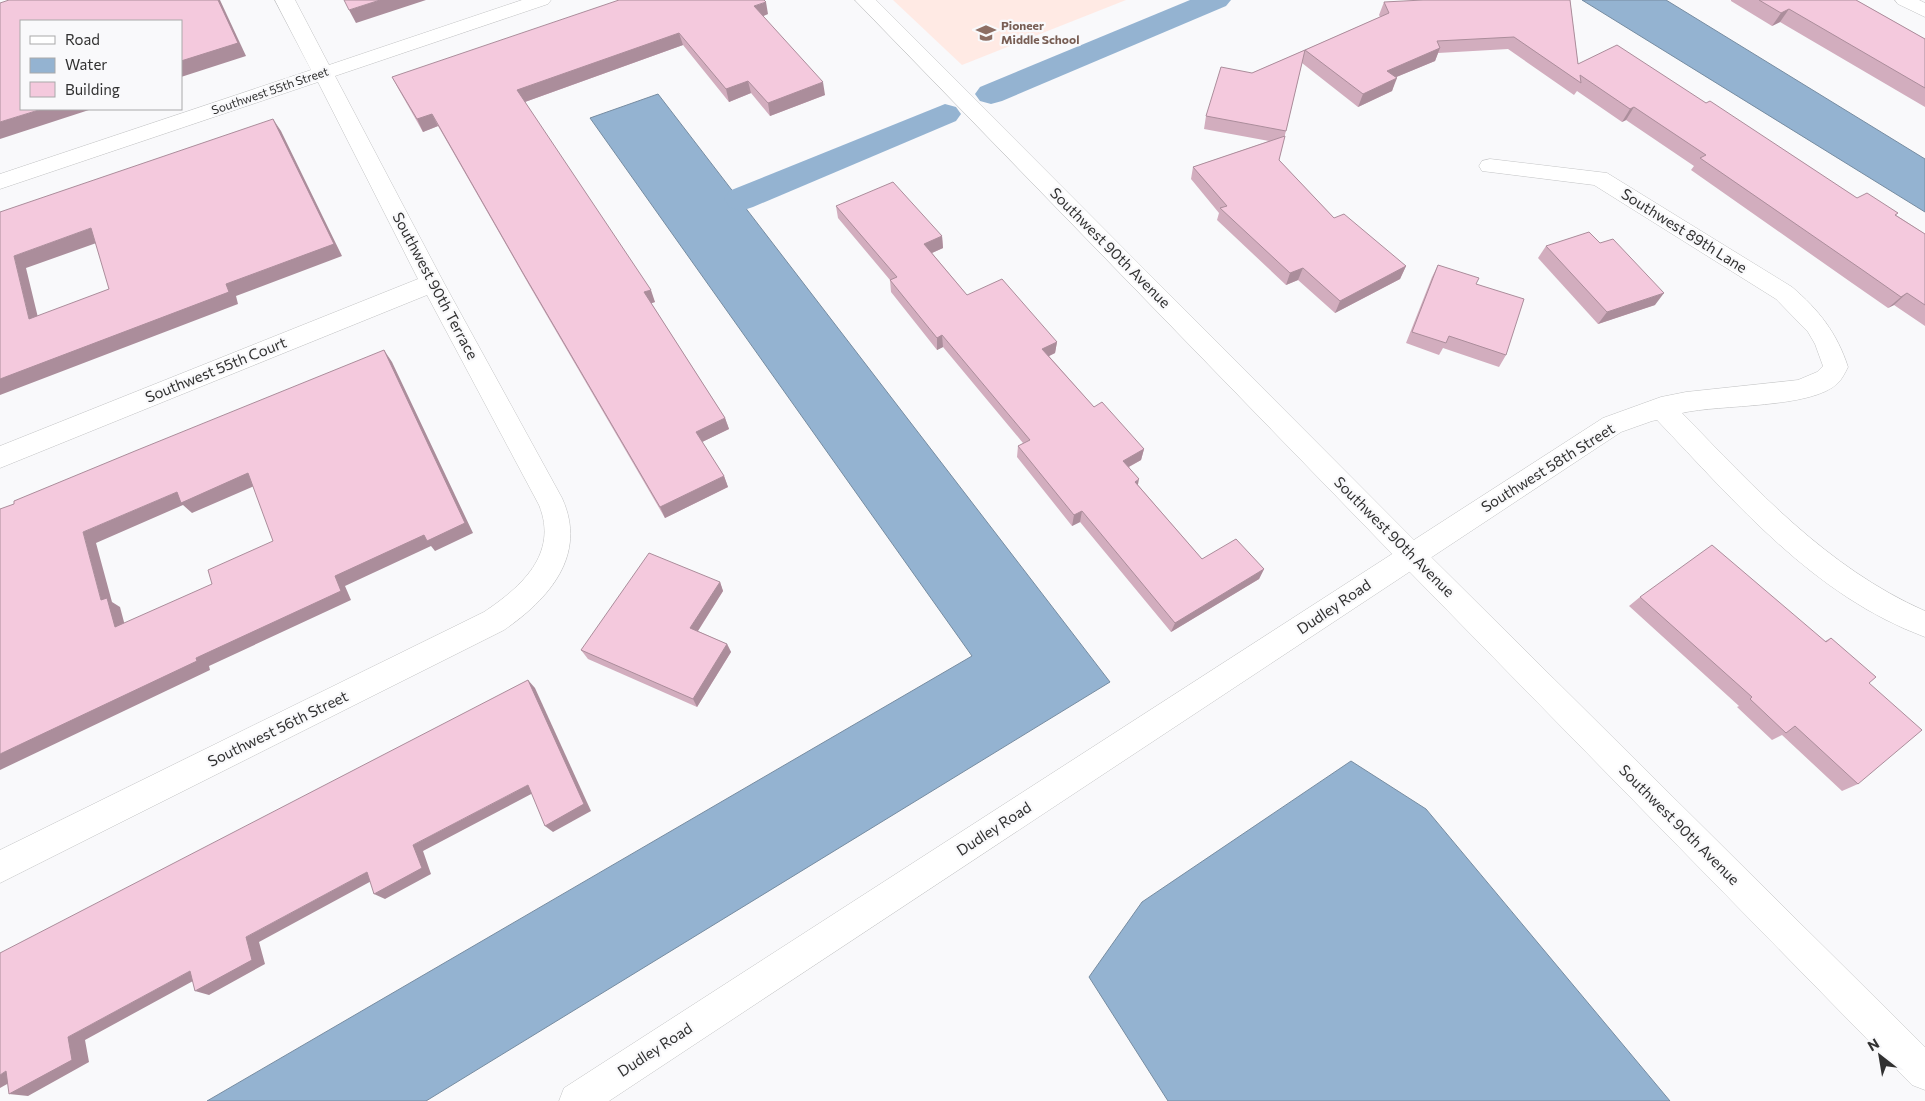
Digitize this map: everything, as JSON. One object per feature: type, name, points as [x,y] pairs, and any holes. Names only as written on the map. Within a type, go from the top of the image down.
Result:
[{"type":"street","name":"Southwest 90th Terrace","points":[[285,0],[324,72],[432,284],[549,498],[558,526],[557,542],[544,576]]},
{"type":"street","name":"Southwest 55th Street","points":[[0,182],[541,0]]},
{"type":"street","name":"Southwest 90th Avenue","points":[[865,0],[1411,555],[1925,1072]]},
{"type":"street","points":[[1905,0],[1925,11]]},
{"type":"street","name":"Southwest 89th Lane","points":[[1490,166],[1599,178],[1784,293],[1806,312],[1824,334],[1832,351],[1836,367]]},
{"type":"street","name":"Southwest 55th Court","points":[[0,457],[432,284]]},
{"type":"street","name":"Southwest 58th Street","points":[[1411,555],[1612,425],[1661,407],[1700,400],[1785,392],[1811,386],[1827,379],[1836,367]]},
{"type":"street","points":[[1661,407],[1756,506],[1812,556],[1851,586],[1925,624]]},
{"type":"street","name":"Dudley Road","points":[[576,1101],[1317,619],[1411,555]]},
{"type":"street","name":"Southwest 56th Street","points":[[0,867],[469,634],[516,607],[533,591],[544,576]]},
{"type":"shaded area","name":"Pioneer Middle School","points":[[893,0],[1126,0],[962,65]]},
{"type":"water","points":[[1582,0],[1666,0],[1925,159],[1925,212]]},
{"type":"water","points":[[658,94],[1110,682],[426,1101],[207,1101],[972,656],[590,118]]},
{"type":"water","points":[[1351,761],[1426,809],[1670,1101],[1168,1101],[1089,977],[1142,902]]},
{"type":"building","points":[[9,0],[218,0],[238,43],[182,61],[182,20],[20,20],[20,110],[39,110],[0,122],[0,3]]},
{"type":"building","points":[[344,0],[380,0],[349,10]]},
{"type":"building","points":[[619,0],[764,0],[766,2],[754,6],[823,82],[768,103],[748,81],[726,89],[679,33],[517,90],[651,290],[644,292],[725,418],[696,432],[724,476],[660,507],[432,114],[417,119],[392,77]]},
{"type":"building","points":[[1423,0],[1570,0],[1578,64],[1617,45],[1706,103],[1710,101],[1857,198],[1867,193],[1898,213],[1895,215],[1925,234],[1925,305],[1907,293],[1901,297],[1700,158],[1706,155],[1634,107],[1630,109],[1580,75],[1581,83],[1514,37],[1437,41],[1440,48],[1387,71],[1397,78],[1363,94],[1305,50],[1389,13],[1384,2]]},
{"type":"building","points":[[1759,0],[1856,0],[1925,39],[1925,88],[1789,9],[1781,13]]},
{"type":"building","points":[[1305,50],[1286,131],[1206,116],[1221,67],[1252,73]]},
{"type":"building","points":[[273,119],[334,244],[226,284],[229,292],[0,379],[0,212]],"holes":[[[91,228],[109,289],[29,319],[14,256]]]},
{"type":"building","points":[[1285,136],[1279,160],[1334,218],[1344,214],[1406,266],[1340,301],[1303,268],[1290,273],[1220,208],[1227,206],[1193,167]]},
{"type":"building","points":[[893,182],[942,236],[924,244],[967,295],[1002,279],[1057,342],[1042,349],[1094,407],[1102,402],[1144,449],[1123,461],[1139,479],[1135,482],[1202,559],[1236,539],[1264,569],[1175,623],[1082,511],[1074,515],[1018,446],[1030,440],[942,335],[937,338],[890,280],[897,277],[836,206]]},
{"type":"building","points":[[1589,232],[1600,243],[1613,239],[1664,293],[1607,312],[1546,246]]},
{"type":"building","points":[[1438,265],[1479,278],[1476,284],[1524,299],[1506,355],[1449,336],[1446,343],[1412,332]]},
{"type":"building","points":[[384,350],[465,523],[427,541],[424,535],[335,576],[341,591],[196,658],[197,661],[0,754],[0,509],[14,504],[14,501]],"holes":[[[248,473],[273,541],[208,570],[212,584],[115,627],[107,598],[101,600],[83,532],[177,492],[181,503]]]},
{"type":"building","points":[[1712,545],[1826,642],[1831,638],[1876,677],[1869,683],[1922,730],[1858,784],[1795,726],[1786,733],[1750,699],[1752,697],[1640,597]]},
{"type":"building","points":[[649,553],[720,582],[690,628],[727,644],[693,699],[581,650]]},
{"type":"building","points":[[528,680],[584,804],[545,826],[528,785],[413,845],[422,868],[374,894],[367,872],[246,937],[252,960],[195,991],[190,971],[68,1037],[72,1060],[9,1094],[6,1071],[0,1075],[0,953]]},
{"type":"waterway","points":[[991,94],[1216,0]]},
{"type":"waterway","points":[[741,199],[945,114]]},
{"type":"place","name":"Pioneer Middle School","points":[[986,33]]}]
